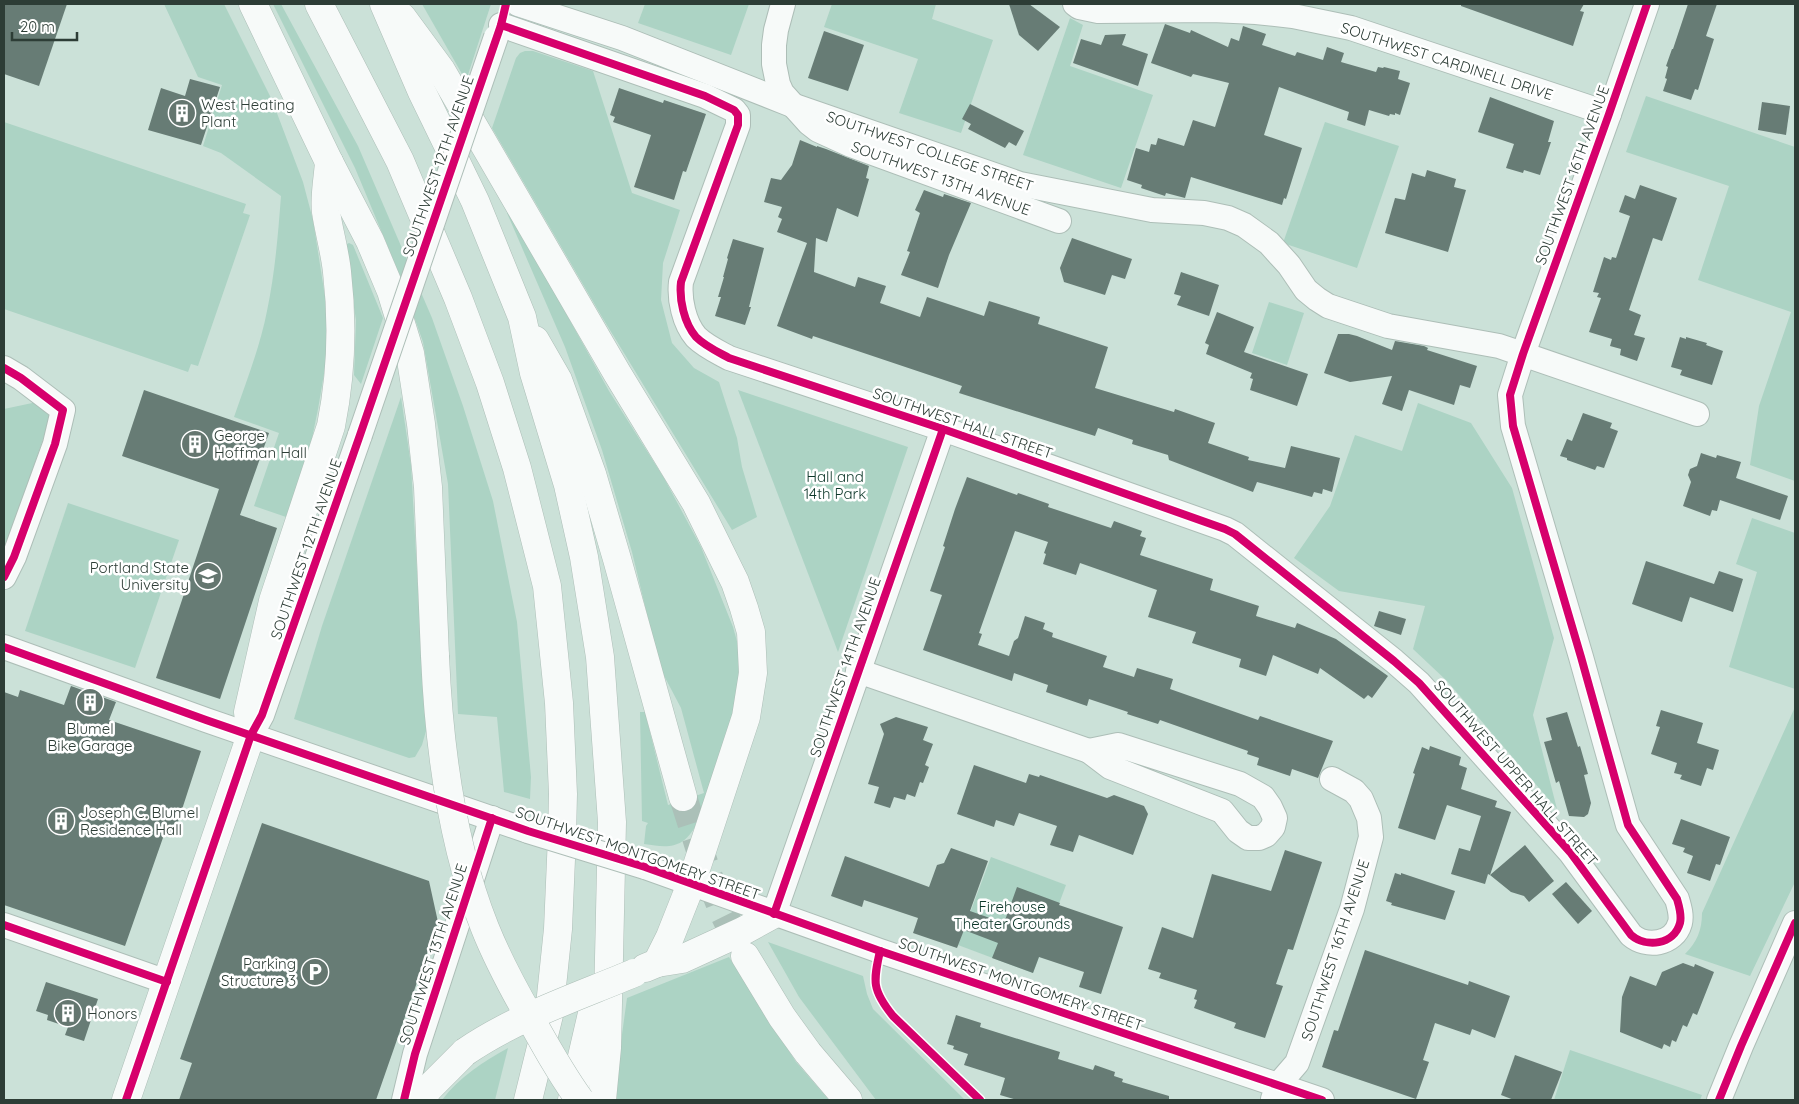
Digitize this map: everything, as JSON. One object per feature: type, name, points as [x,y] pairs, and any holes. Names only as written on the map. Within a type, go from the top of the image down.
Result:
[{"type":"main road","points":[[253,4],[328,162],[370,241],[390,291],[410,353],[428,487],[443,755],[452,809],[466,870],[485,928],[509,980],[566,1081],[580,1100]]},
{"type":"main road","points":[[319,4],[400,161],[458,298],[490,383],[517,468],[547,586],[559,703],[562,836],[558,929],[549,1015],[528,1100]]},
{"type":"main road","points":[[384,4],[422,92],[475,201],[522,317],[558,380],[592,474],[683,797]]},
{"type":"main road","points":[[392,4],[441,70],[618,374],[696,503],[738,590],[751,632],[753,673],[746,717],[691,884],[670,937],[646,968]]},
{"type":"main road","points":[[251,734],[248,712],[273,601],[328,434],[336,400],[340,357],[339,309],[333,241],[326,211],[328,162]]},
{"type":"main road","points":[[522,317],[534,373],[568,485],[584,557],[594,616],[606,729],[612,822],[607,1048],[602,1100]]},
{"type":"main road","name":"SOUTHWEST 12TH AVENUE","points":[[126,1100],[251,734]]},
{"type":"main road","points":[[420,1100],[429,1088],[465,1052],[484,1039],[515,1023],[646,968],[682,959],[738,934],[774,914]]},
{"type":"main road","points":[[572,1100],[609,939]]},
{"type":"main road","points":[[745,956],[782,1017],[848,1100]]},
{"type":"street","name":"SOUTHWEST COLLEGE STREET","points":[[518,4],[622,38],[792,104],[1020,184],[1152,210],[1214,214],[1228,218],[1244,224],[1269,243],[1289,265],[1306,290],[1328,306],[1388,326],[1499,346],[1697,414]]},
{"type":"street","name":"SOUTHWEST 13TH AVENUE","points":[[783,4],[776,30],[774,64],[778,84],[802,116],[818,130],[851,145],[1058,220]]},
{"type":"street","name":"SOUTHWEST CARDINELL DRIVE","points":[[1075,4],[1079,7],[1098,11],[1212,10],[1294,16],[1351,28],[1609,114]]},
{"type":"street","name":"SOUTHWEST 16TH AVENUE","points":[[1523,354],[1609,114],[1646,4]]},
{"type":"street","name":"SOUTHWEST HALL STREET","points":[[501,22],[705,96],[729,107],[738,115],[738,125],[681,282],[681,300],[688,324],[696,336],[710,348],[729,358],[943,429],[1225,529]]},
{"type":"street","name":"SOUTHWEST 12TH AVENUE","points":[[251,734],[262,715],[501,22]]},
{"type":"street","name":"SOUTHWEST UPPER HALL STREET","points":[[1225,529],[1251,546],[1394,661],[1418,683],[1570,852],[1631,935],[1638,941],[1648,944],[1667,939],[1676,932],[1680,922],[1677,899],[1628,826],[1582,658],[1513,426],[1510,395],[1523,354]]},
{"type":"street","points":[[4,368],[21,378],[63,410],[54,444],[14,557],[4,577]]},
{"type":"street","name":"SOUTHWEST 14TH AVENUE","points":[[774,914],[943,429]]},
{"type":"street","name":"SOUTHWEST MONTGOMERY STREET","points":[[4,647],[528,831],[645,867],[1275,1093],[1322,1100]]},
{"type":"street","points":[[858,671],[1089,751],[1110,767],[1222,811],[1238,831],[1248,838],[1259,838],[1273,827],[1275,818],[1263,797],[1240,784],[1118,745],[1089,751]]},
{"type":"street","name":"SOUTHWEST 16TH AVENUE","points":[[1275,1093],[1297,1063],[1352,908],[1371,837],[1368,818],[1361,799],[1354,791],[1332,778]]},
{"type":"street","name":"SOUTHWEST 13TH AVENUE","points":[[404,1100],[415,1054],[492,818]]},
{"type":"street","points":[[1719,1100],[1795,923]]},
{"type":"street","points":[[4,925],[166,982]]},
{"type":"green space","points":[[164,4],[224,4],[272,100],[303,182],[313,220],[326,303],[326,362],[307,463],[289,518],[254,506],[279,433],[234,417],[257,351],[270,297],[281,196],[221,153],[203,146],[222,85],[198,77]]},
{"type":"green space","points":[[273,4],[281,4],[358,146],[432,318],[463,406],[493,501],[517,622],[531,777],[530,799],[504,792],[497,717],[458,714],[448,484],[423,342],[398,271],[355,168]]},
{"type":"green space","points":[[422,4],[491,4],[466,81]]},
{"type":"green space","points":[[645,4],[749,4],[731,55],[638,23]]},
{"type":"green space","points":[[832,4],[936,4],[932,19],[993,40],[961,133],[899,113],[918,59],[824,27]]},
{"type":"green space","points":[[1070,18],[1083,25],[1070,66],[1153,95],[1121,188],[1023,155]]},
{"type":"green space","points":[[525,51],[533,51],[593,71],[632,193],[680,210],[663,263],[661,300],[672,343],[694,368],[719,382],[737,438],[742,467],[757,517],[732,530],[602,317],[492,128],[516,58]]},
{"type":"green space","points":[[1646,96],[1795,147],[1795,481],[1750,465],[1759,406],[1791,312],[1698,280],[1729,186],[1626,152]]},
{"type":"green space","points":[[4,122],[246,204],[243,213],[250,215],[198,366],[191,364],[188,372],[4,309]]},
{"type":"green space","points":[[1325,122],[1399,146],[1357,268],[1283,243]]},
{"type":"green space","points":[[510,212],[609,391],[664,478],[701,547],[733,627],[738,645],[737,695],[730,724],[696,825],[686,839],[674,845],[644,844],[648,823],[642,821],[640,712],[645,712],[668,805],[704,793],[681,708],[660,668],[632,552],[602,450],[565,347],[507,213]]},
{"type":"green space","points":[[349,243],[353,245],[383,318],[361,384],[354,375],[356,320],[345,249]]},
{"type":"green space","points":[[1269,302],[1304,313],[1287,365],[1252,353]]},
{"type":"green space","name":"Hall and 14th Park","points":[[738,390],[908,447],[838,652]]},
{"type":"green space","points":[[401,397],[411,465],[426,731],[422,745],[415,757],[409,758],[294,719],[322,626]]},
{"type":"green space","points":[[37,402],[51,416],[4,552],[4,409]]},
{"type":"green space","points":[[1418,403],[1471,423],[1512,488],[1554,638],[1533,715],[1557,809],[1447,681],[1413,649],[1425,606],[1339,591],[1294,558],[1330,506],[1355,435],[1402,451]]},
{"type":"green space","points":[[68,503],[179,540],[135,668],[25,631]]},
{"type":"green space","points":[[1752,518],[1795,533],[1795,689],[1729,667],[1757,572],[1736,564]]},
{"type":"green space","points":[[1795,707],[1795,882],[1750,976],[1685,954],[1693,945],[1698,935],[1702,913]]},
{"type":"green space","name":"Firehouse Theater Grounds","points":[[991,857],[1066,885],[1033,973],[958,945]]},
{"type":"green space","points":[[768,942],[863,976],[873,1009],[965,1100],[876,1100],[799,997]]},
{"type":"green space","points":[[729,957],[796,1062],[829,1100],[613,1100],[627,998]]},
{"type":"green space","points":[[508,1048],[495,1100],[442,1100],[456,1084],[472,1071]]},
{"type":"green space","points":[[1570,1050],[1702,1095],[1700,1100],[1554,1100]]},
{"type":"building","points":[[4,4],[67,4],[39,86],[4,74]]},
{"type":"building","points":[[1009,4],[1029,4],[1060,27],[1038,51],[1019,35]]},
{"type":"building","points":[[1461,4],[1584,4],[1580,11],[1584,12],[1573,46],[1461,6]]},
{"type":"building","points":[[1688,4],[1717,4],[1706,36],[1714,39],[1698,90],[1695,89],[1691,100],[1663,91],[1667,79],[1665,78],[1668,67],[1666,66]]},
{"type":"building","points":[[1165,24],[1190,33],[1191,30],[1228,47],[1231,38],[1239,41],[1243,26],[1266,34],[1262,45],[1295,56],[1297,52],[1323,60],[1327,47],[1344,53],[1341,62],[1376,72],[1378,67],[1400,71],[1398,79],[1410,83],[1400,115],[1395,113],[1395,115],[1390,114],[1389,116],[1369,110],[1365,126],[1347,120],[1349,112],[1279,87],[1264,135],[1302,148],[1286,199],[1284,198],[1282,205],[1191,177],[1185,198],[1166,193],[1165,196],[1141,188],[1142,185],[1127,180],[1136,148],[1149,152],[1151,144],[1156,145],[1158,138],[1184,146],[1193,120],[1215,127],[1229,83],[1193,74],[1191,77],[1151,63]]},
{"type":"building","points":[[824,31],[864,45],[848,91],[808,78]]},
{"type":"building","points":[[1126,34],[1122,45],[1148,54],[1138,86],[1073,63],[1081,39],[1101,45],[1105,35]]},
{"type":"building","name":"West Heating Plant","points":[[190,79],[220,87],[201,145],[148,130],[161,88],[185,96]]},
{"type":"building","points":[[619,88],[663,103],[664,100],[706,114],[686,172],[683,171],[674,200],[634,187],[651,135],[613,122],[615,117],[610,115]]},
{"type":"building","points":[[1490,97],[1554,121],[1548,142],[1551,142],[1540,175],[1524,170],[1523,173],[1506,168],[1514,144],[1478,132]]},
{"type":"building","points":[[1762,102],[1790,106],[1786,135],[1758,130]]},
{"type":"building","points":[[970,104],[1024,131],[1016,146],[1009,142],[1005,148],[968,129],[971,124],[962,119]]},
{"type":"building","points":[[800,140],[869,166],[866,178],[869,179],[858,217],[837,208],[827,242],[816,238],[814,272],[855,287],[858,277],[886,286],[880,303],[920,317],[927,297],[984,316],[989,301],[1040,317],[1038,324],[1108,347],[1095,388],[1174,412],[1175,409],[1215,423],[1208,443],[1249,457],[1248,460],[1285,468],[1291,446],[1340,458],[1332,492],[1323,489],[1322,494],[1314,492],[1312,497],[1257,482],[1253,492],[1169,460],[1168,455],[1132,444],[1133,440],[1098,428],[1095,436],[959,393],[962,386],[813,336],[812,339],[777,326],[807,243],[777,232],[782,219],[778,217],[782,207],[764,202],[771,178],[781,180],[792,165]]},
{"type":"building","points":[[1427,170],[1456,179],[1454,187],[1466,190],[1448,252],[1385,233],[1395,198],[1405,200],[1412,173],[1425,177]]},
{"type":"building","points":[[1640,185],[1677,198],[1662,241],[1653,238],[1629,310],[1641,315],[1634,335],[1645,338],[1637,361],[1620,355],[1621,349],[1610,346],[1612,339],[1589,332],[1601,298],[1597,297],[1599,293],[1593,292],[1604,257],[1611,260],[1612,257],[1616,258],[1630,216],[1619,212],[1625,195],[1635,199]]},
{"type":"building","points":[[924,190],[943,197],[944,194],[971,203],[949,255],[938,288],[901,275],[910,252],[907,251],[920,213],[915,210]]},
{"type":"building","points":[[1072,238],[1132,259],[1125,279],[1112,275],[1105,295],[1064,282],[1060,268]]},
{"type":"building","points":[[733,239],[764,248],[749,307],[751,307],[745,325],[715,316],[721,297],[718,297],[727,258]]},
{"type":"building","points":[[1181,272],[1219,285],[1209,316],[1177,305],[1181,296],[1174,294]]},
{"type":"building","points":[[1217,312],[1254,327],[1244,352],[1308,374],[1297,406],[1250,390],[1253,379],[1250,378],[1252,373],[1206,354],[1209,345],[1205,343]]},
{"type":"building","points":[[1338,334],[1357,336],[1392,350],[1395,341],[1424,346],[1428,348],[1427,350],[1477,366],[1470,388],[1460,385],[1454,405],[1409,390],[1402,411],[1382,404],[1392,376],[1350,382],[1324,373]]},
{"type":"building","points":[[1680,337],[1707,343],[1706,345],[1723,351],[1712,385],[1680,375],[1682,370],[1671,367]]},
{"type":"building","points":[[144,390],[269,433],[240,515],[277,528],[220,699],[156,678],[219,489],[122,456]]},
{"type":"building","points":[[1583,413],[1612,423],[1610,428],[1618,431],[1604,468],[1597,466],[1595,470],[1560,456],[1567,439],[1572,441]]},
{"type":"building","points":[[1701,453],[1716,458],[1717,455],[1741,462],[1736,478],[1788,496],[1780,520],[1720,500],[1717,511],[1712,510],[1710,516],[1683,506],[1691,482],[1688,475],[1690,469],[1697,466]]},
{"type":"building","points":[[967,477],[1017,495],[1018,493],[1049,504],[1048,507],[1111,528],[1114,521],[1142,531],[1140,536],[1146,538],[1140,555],[1213,579],[1210,590],[1259,606],[1256,616],[1295,628],[1297,623],[1336,639],[1388,676],[1372,698],[1368,695],[1364,699],[1320,668],[1318,674],[1273,655],[1266,676],[1239,667],[1241,659],[1192,643],[1196,632],[1148,617],[1157,590],[1080,563],[1076,575],[1043,564],[1048,542],[1015,531],[979,633],[982,634],[978,645],[1009,656],[1014,641],[1018,638],[1025,616],[1045,623],[1043,629],[1053,633],[1052,637],[1107,656],[1103,667],[1134,677],[1137,668],[1173,679],[1170,689],[1258,720],[1260,716],[1333,741],[1318,778],[1292,769],[1290,776],[1257,765],[1259,758],[1247,754],[1248,751],[1160,720],[1158,724],[1089,699],[1087,706],[1046,692],[1048,685],[1014,673],[1012,681],[923,650],[942,595],[930,591],[945,547],[943,546],[955,509]]},
{"type":"building","points":[[1646,561],[1714,584],[1719,571],[1743,579],[1733,612],[1690,597],[1682,622],[1632,604]]},
{"type":"building","points":[[1379,611],[1406,619],[1401,635],[1374,626]]},
{"type":"building","name":"Joseph C. Blumel Residence Hall","points":[[71,686],[116,702],[109,720],[201,751],[174,834],[165,832],[125,946],[4,905],[4,692],[18,697],[20,690],[64,705]]},
{"type":"building","points":[[1661,710],[1703,723],[1697,743],[1719,750],[1713,770],[1707,768],[1701,786],[1680,779],[1682,775],[1674,773],[1677,763],[1651,754],[1660,727],[1656,726]]},
{"type":"building","points":[[1567,712],[1588,774],[1584,775],[1591,803],[1588,814],[1584,817],[1569,816],[1559,781],[1556,783],[1544,742],[1552,740],[1546,718]]},
{"type":"building","points":[[896,717],[928,727],[923,740],[933,744],[925,765],[929,767],[923,783],[920,782],[915,797],[907,794],[905,800],[894,797],[890,808],[874,803],[879,787],[868,784],[884,734],[880,724]]},
{"type":"building","points":[[1430,746],[1461,757],[1459,765],[1467,768],[1461,789],[1497,801],[1495,807],[1511,812],[1490,875],[1488,874],[1485,884],[1451,874],[1459,848],[1470,851],[1481,816],[1447,805],[1435,840],[1398,828],[1422,747],[1429,750]]},
{"type":"building","points":[[974,765],[1026,783],[1029,774],[1039,777],[1040,775],[1107,798],[1114,795],[1144,806],[1148,814],[1133,855],[1079,835],[1073,852],[1050,845],[1057,826],[1019,813],[1014,826],[996,820],[994,827],[957,814]]},
{"type":"building","points":[[1681,819],[1730,837],[1720,865],[1716,864],[1710,881],[1687,873],[1693,856],[1683,852],[1685,848],[1672,844]]},
{"type":"building","name":"Parking Structure 3","points":[[262,823],[429,881],[438,922],[376,1100],[179,1100],[192,1063],[180,1059]]},
{"type":"building","points":[[1525,845],[1554,881],[1529,902],[1524,896],[1511,892],[1490,875]]},
{"type":"building","points":[[951,848],[988,861],[970,911],[1004,923],[1017,887],[1060,903],[1059,905],[1123,927],[1101,994],[1079,987],[1084,972],[1039,957],[1033,973],[992,958],[998,943],[964,930],[957,948],[913,933],[918,918],[864,900],[862,907],[831,896],[845,856],[929,887],[937,865],[944,863]]},
{"type":"building","points":[[1285,850],[1322,862],[1293,950],[1288,949],[1276,984],[1283,986],[1265,1038],[1234,1028],[1236,1023],[1194,1008],[1197,1000],[1194,999],[1197,990],[1159,978],[1161,973],[1148,969],[1162,927],[1193,938],[1212,874],[1271,891]]},
{"type":"building","points":[[1395,873],[1401,875],[1401,873],[1455,891],[1445,920],[1391,905],[1392,903],[1386,901]]},
{"type":"building","points":[[1566,882],[1592,911],[1578,924],[1552,894]]},
{"type":"building","points":[[1365,950],[1468,985],[1469,981],[1510,996],[1495,1038],[1472,1029],[1470,1035],[1435,1023],[1423,1060],[1429,1062],[1416,1099],[1322,1067],[1334,1030],[1338,1031]]},
{"type":"building","points":[[1683,963],[1694,967],[1695,964],[1714,972],[1697,1015],[1693,1013],[1687,1027],[1683,1025],[1676,1042],[1672,1040],[1670,1047],[1664,1044],[1662,1049],[1620,1032],[1622,997],[1630,976],[1656,986],[1662,972]]},
{"type":"building","name":"Honors","points":[[46,982],[98,999],[84,1041],[65,1035],[68,1027],[47,1020],[48,1015],[36,1011]]},
{"type":"building","points":[[956,1015],[981,1023],[980,1027],[1060,1052],[1058,1059],[1093,1070],[1095,1065],[1115,1072],[1114,1076],[1123,1079],[1122,1082],[1169,1096],[1169,1100],[1017,1100],[1000,1095],[1005,1078],[964,1065],[968,1054],[953,1049],[954,1046],[947,1044]]},
{"type":"building","points":[[1515,1055],[1562,1072],[1551,1100],[1514,1100],[1501,1095]]},
{"type":"tunnel","points":[[683,797],[707,872],[723,912],[744,955]]},
{"type":"cycle path","points":[[126,1100],[251,735],[262,715],[360,435],[501,25],[506,4]]},
{"type":"cycle path","points":[[501,25],[705,96],[734,110],[738,115],[738,125],[681,282],[681,296],[685,318],[696,337],[712,349],[729,358],[943,429],[1235,534],[1419,683],[1570,852],[1631,935],[1644,942],[1652,943],[1666,940],[1677,930],[1681,920],[1679,905],[1677,899],[1628,825],[1513,426],[1510,395],[1647,4]]},
{"type":"cycle path","points":[[4,368],[21,378],[63,410],[55,444],[14,557],[4,577]]},
{"type":"cycle path","points":[[774,914],[943,429]]},
{"type":"cycle path","points":[[4,647],[206,720],[528,831],[645,867],[880,951],[1322,1100]]},
{"type":"cycle path","points":[[404,1100],[415,1054],[492,818]]},
{"type":"cycle path","points":[[1719,1100],[1795,923]]},
{"type":"cycle path","points":[[4,925],[167,982]]},
{"type":"cycle path","points":[[880,951],[876,971],[876,985],[886,1007],[980,1100]]},
{"type":"place","name":"West Heating Plant","points":[[182,113]]},
{"type":"place","name":"George Hoffman Hall","points":[[195,444]]},
{"type":"place","name":"Portland State University","points":[[208,576]]},
{"type":"place","name":"Blumel Bike Garage","points":[[90,702]]},
{"type":"place","name":"Joseph C. Blumel Residence Hall","points":[[61,821]]},
{"type":"place","name":"Parking Structure 3","points":[[315,972]]},
{"type":"place","name":"Honors","points":[[68,1013]]}]
